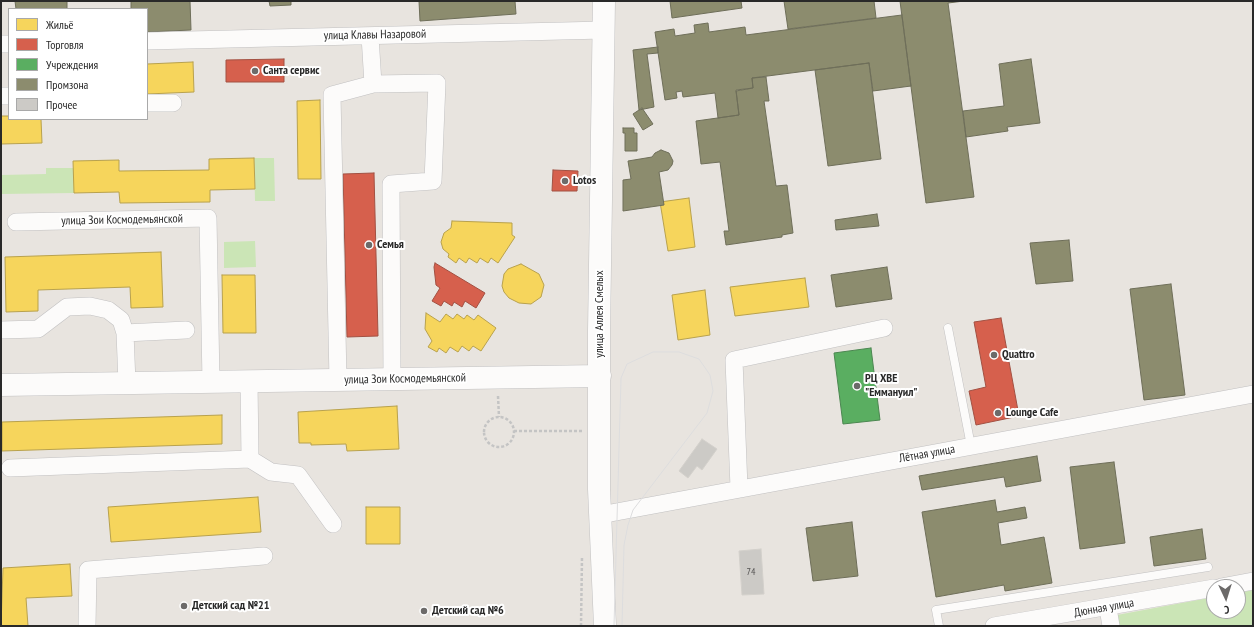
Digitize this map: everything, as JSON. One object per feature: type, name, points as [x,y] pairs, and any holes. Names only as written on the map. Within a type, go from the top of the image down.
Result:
[{"type":"main road","name":"улица Аллея Смелых","points":[[604,1],[599,323],[600,515],[605,626]]},
{"type":"main road","name":"улица Зои Космодемьянской","points":[[1,385],[600,376]]},
{"type":"street","name":"улица Клавы Назаровой","points":[[148,41],[604,30]]},
{"type":"street","points":[[370,36],[373,84]]},
{"type":"street","points":[[338,380],[332,95],[373,84],[437,83],[433,181],[391,184],[392,379]]},
{"type":"street","points":[[148,103],[173,103]]},
{"type":"street","name":"улица Зои Космодемьянской","points":[[16,222],[208,218],[211,382]]},
{"type":"street","points":[[1,330],[38,329],[67,307],[90,306],[108,310],[121,320],[125,333],[127,383]]},
{"type":"street","points":[[739,488],[734,360],[884,328]]},
{"type":"street","points":[[125,333],[186,330]]},
{"type":"street","points":[[249,381],[250,459]]},
{"type":"street","name":"Лётная улица","points":[[600,515],[629,511],[739,488],[1253,394]]},
{"type":"street","points":[[10,468],[250,459],[271,472],[298,474],[332,524]]},
{"type":"street","points":[[87,626],[88,570],[264,556]]},
{"type":"street","name":"Дюнная улица","points":[[994,626],[1108,608],[1206,590]]},
{"type":"street","points":[[1108,608],[1111,626]]},
{"type":"lane","points":[[948,328],[971,446]]},
{"type":"lane","points":[[939,626],[936,610],[1208,567]]},
{"type":"path","points":[[499,417],[510,421],[514,431],[510,442],[500,447],[489,443],[484,433],[488,422],[499,417]]},
{"type":"path","points":[[514,431],[583,431],[583,436]]},
{"type":"green space","points":[[254,158],[274,158],[275,201],[255,201]]},
{"type":"green space","points":[[46,168],[74,168],[74,193],[1,194],[1,175],[46,174]]},
{"type":"green space","points":[[255,241],[256,267],[224,268],[224,242]]},
{"type":"green space","points":[[1253,590],[1253,626],[1119,626],[1117,615],[1206,598],[1206,619],[1246,619],[1246,591]]},
{"type":"building: Жильё","points":[[193,62],[194,92],[148,94],[148,64]]},
{"type":"building: Жильё","points":[[320,100],[321,179],[298,179],[297,101]]},
{"type":"building: Жильё","points":[[1,116],[8,116],[8,120],[41,120],[42,143],[1,144]]},
{"type":"building: Жильё","points":[[254,158],[255,189],[210,190],[210,202],[120,203],[119,192],[74,193],[73,161],[119,160],[119,171],[209,170],[209,159]]},
{"type":"building: Жильё","points":[[689,198],[695,247],[668,251],[660,202]]},
{"type":"building: Жильё","points":[[452,221],[512,223],[512,235],[515,237],[498,263],[491,258],[488,263],[480,258],[477,263],[469,258],[466,263],[459,258],[456,263],[448,257],[449,254],[443,249],[441,242],[444,233],[451,228]]},
{"type":"building: Жильё","points":[[161,252],[163,307],[131,308],[130,287],[38,290],[38,311],[6,312],[5,257]]},
{"type":"building: Жильё","points":[[521,264],[539,274],[544,285],[541,297],[531,304],[519,303],[509,298],[504,292],[502,286],[504,274],[508,269]]},
{"type":"building: Жильё","points":[[222,275],[255,275],[256,333],[223,333]]},
{"type":"building: Жильё","points":[[805,278],[809,307],[735,316],[730,287]]},
{"type":"building: Жильё","points":[[705,290],[710,335],[678,340],[672,295]]},
{"type":"building: Жильё","points":[[426,313],[440,322],[446,314],[453,319],[457,314],[464,319],[467,315],[474,320],[478,315],[496,328],[481,351],[473,346],[469,351],[462,346],[458,352],[450,347],[446,353],[439,348],[437,352],[428,347],[432,341],[425,329]]},
{"type":"building: Жильё","points":[[397,406],[399,449],[347,451],[346,444],[311,445],[311,443],[299,443],[298,412]]},
{"type":"building: Жильё","points":[[222,415],[222,444],[2,451],[2,422]]},
{"type":"building: Жильё","points":[[258,497],[261,532],[111,542],[108,507]]},
{"type":"building: Жильё","points":[[366,507],[400,507],[400,544],[366,544]]},
{"type":"building: Жильё","points":[[70,564],[72,596],[26,598],[28,626],[1,626],[3,568]]},
{"type":"building: Торговля","name":"Санта сервис","points":[[284,59],[284,82],[226,82],[226,60]]},
{"type":"building: Торговля","name":"Lotos","points":[[553,170],[578,171],[577,191],[552,191]]},
{"type":"building: Торговля","points":[[374,173],[378,336],[347,337],[343,174]]},
{"type":"building: Торговля","points":[[435,263],[485,293],[476,308],[465,301],[462,307],[454,302],[452,306],[444,301],[441,306],[432,301],[440,288],[436,285]]},
{"type":"building: Торговля","name":"Quattro","points":[[1001,318],[1019,416],[976,425],[969,391],[986,387],[974,322]]},
{"type":"building: Учреждения","name":"РЦ ХВЕ \"Еммануил\"","points":[[871,348],[880,420],[843,424],[834,353]]},
{"type":"building: Промзона","points":[[15,1],[67,1],[67,8],[16,8]]},
{"type":"building: Промзона","points":[[131,1],[190,1],[191,30],[148,32],[148,8],[131,8]]},
{"type":"building: Промзона","points":[[269,1],[291,1],[291,5],[270,6]]},
{"type":"building: Промзона","points":[[419,1],[515,1],[516,14],[420,21]]},
{"type":"building: Промзона","points":[[670,1],[741,1],[742,8],[672,18]]},
{"type":"building: Промзона","points":[[784,1],[874,1],[876,18],[788,29]]},
{"type":"building: Промзона","points":[[900,1],[964,1],[948,3],[974,197],[926,203]]},
{"type":"building: Промзона","points":[[902,15],[911,86],[873,91],[869,63],[752,78],[753,88],[736,90],[739,115],[718,118],[715,93],[683,97],[682,91],[676,92],[677,98],[665,100],[655,32],[674,29],[675,36],[695,33],[694,25],[708,23],[709,32],[745,27],[746,35]]},
{"type":"building: Промзона","points":[[658,47],[658,53],[647,54],[654,107],[639,110],[633,50]]},
{"type":"building: Промзона","points":[[1031,59],[1040,123],[1007,127],[1008,131],[966,137],[963,111],[1004,106],[999,64]]},
{"type":"building: Промзона","points":[[869,63],[881,159],[828,166],[815,70]]},
{"type":"building: Промзона","points":[[766,77],[769,101],[764,101],[776,186],[787,185],[793,233],[782,235],[782,237],[726,245],[724,231],[729,231],[720,162],[701,164],[696,121],[739,115],[736,91],[753,88],[752,78]]},
{"type":"building: Промзона","points":[[642,108],[653,124],[643,130],[633,114]]},
{"type":"building: Промзона","points":[[623,128],[634,128],[634,133],[637,133],[637,151],[625,151],[625,133],[623,133]]},
{"type":"building: Промзона","points":[[661,150],[669,153],[673,161],[668,170],[659,172],[664,205],[623,211],[623,180],[631,179],[628,161],[652,157],[655,153]]},
{"type":"building: Промзона","points":[[877,214],[879,226],[836,230],[835,220]]},
{"type":"building: Промзона","points":[[1069,240],[1073,281],[1036,284],[1030,243]]},
{"type":"building: Промзона","points":[[887,267],[892,299],[836,307],[831,275]]},
{"type":"building: Промзона","points":[[1171,284],[1185,395],[1144,400],[1130,289]]},
{"type":"building: Промзона","points":[[1037,456],[1041,481],[1006,487],[1004,477],[922,490],[919,476]]},
{"type":"building: Промзона","points":[[1114,462],[1125,543],[1080,549],[1070,467]]},
{"type":"building: Промзона","points":[[995,500],[997,512],[1025,507],[1027,518],[998,523],[1001,545],[1044,537],[1052,583],[1005,591],[1004,585],[936,597],[922,512]]},
{"type":"building: Промзона","points":[[852,522],[858,576],[813,581],[806,528]]},
{"type":"building: Промзона","points":[[1202,529],[1206,559],[1154,566],[1150,537]]},
{"type":"building: Прочее","points":[[702,439],[717,449],[702,470],[697,466],[688,478],[679,471]]},
{"type":"building: Прочее","points":[[761,549],[764,594],[742,595],[739,551]]},
{"type":"tram line","points":[[614,626],[621,378],[627,364],[653,352],[679,352],[699,359],[710,375],[713,391],[707,413],[633,510],[624,545],[622,626]]},
{"type":"place","name":"Санта сервис","points":[[255,71]]},
{"type":"place","name":"Lotos","points":[[565,181]]},
{"type":"place","name":"Семья","points":[[369,245]]},
{"type":"place","name":"Quattro","points":[[994,355]]},
{"type":"place","name":"РЦ ХВЕ \"Еммануил\"","points":[[857,386]]},
{"type":"place","name":"Lounge Cafe","points":[[998,413]]},
{"type":"place","name":"Детский сад №21","points":[[184,606]]},
{"type":"place","name":"Детский сад №6","points":[[424,611]]}]
